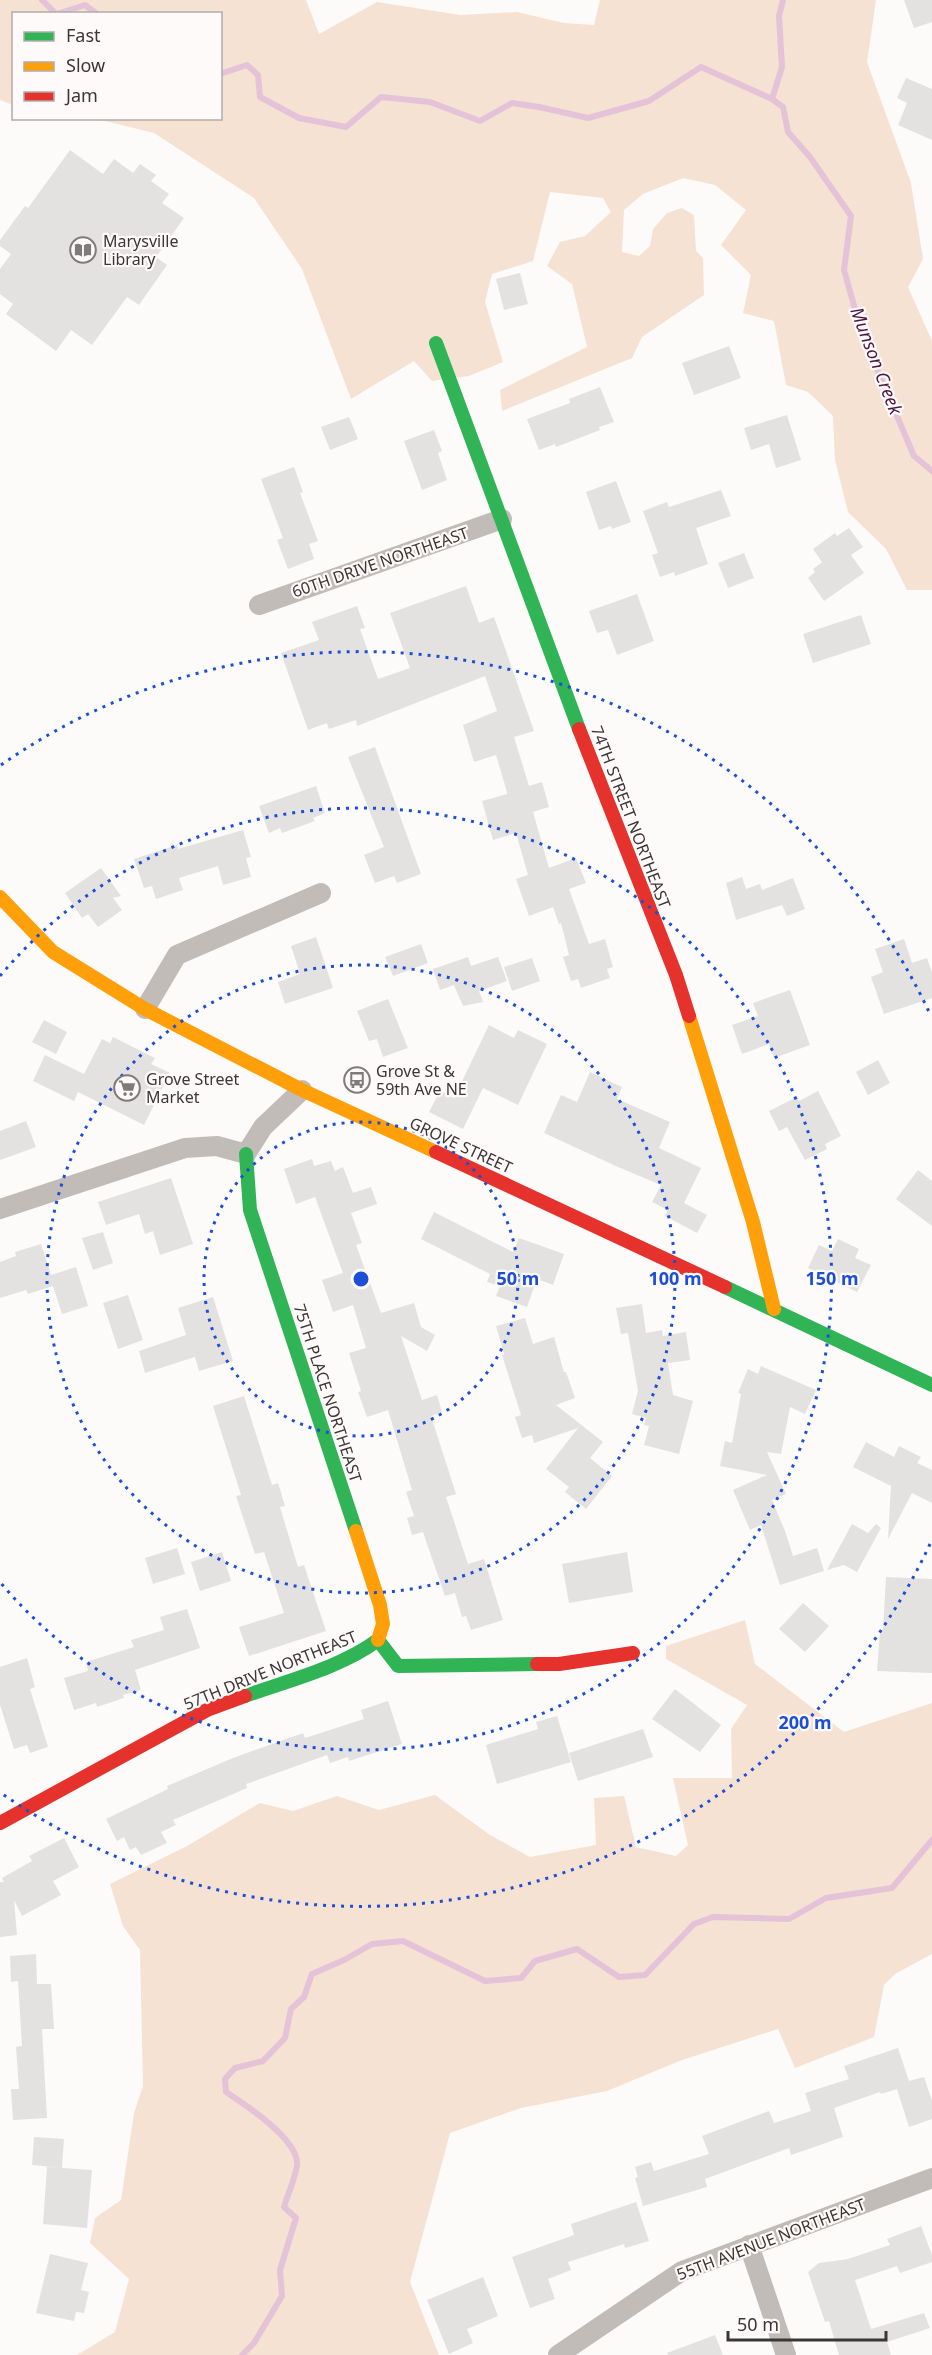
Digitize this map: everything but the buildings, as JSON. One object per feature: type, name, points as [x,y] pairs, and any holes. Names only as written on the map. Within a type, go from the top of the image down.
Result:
[{"type":"street","name":"74TH STREET NORTHEAST","points":[[436,343],[606,801],[676,975],[753,1222],[774,1309]]},
{"type":"street","name":"60TH DRIVE NORTHEAST","points":[[259,605],[502,519]]},
{"type":"street","points":[[145,1009],[177,956],[321,893]]},
{"type":"street","name":"GROVE STREET","points":[[0,897],[53,952],[145,1009],[302,1090],[774,1309],[932,1385]]},
{"type":"street","points":[[0,1209],[185,1148],[217,1146],[246,1154],[263,1127],[302,1090]]},
{"type":"street","name":"75TH PLACE NORTHEAST","points":[[246,1154],[250,1210],[380,1605],[383,1624],[378,1640]]},
{"type":"street","name":"57TH DRIVE NORTHEAST","points":[[0,1823],[207,1710],[342,1661],[366,1650],[378,1640],[398,1665],[559,1665],[633,1653]]},
{"type":"street","name":"55TH AVENUE NORTHEAST","points":[[558,2355],[682,2271],[932,2178]]},
{"type":"street","points":[[749,2246],[786,2355]]},
{"type":"shaded area","points":[[0,0],[306,0],[319,34],[377,2],[460,15],[517,12],[564,23],[594,25],[600,0],[876,0],[867,62],[911,183],[923,259],[908,287],[932,341],[932,590],[907,590],[886,549],[848,512],[835,460],[833,416],[808,392],[786,385],[774,321],[743,313],[751,275],[721,245],[746,210],[715,185],[683,178],[643,194],[624,210],[622,252],[639,256],[650,246],[653,229],[667,213],[682,208],[694,215],[696,251],[703,258],[704,295],[642,337],[632,358],[502,411],[500,390],[587,347],[572,284],[547,266],[560,242],[585,236],[611,212],[603,198],[550,192],[533,261],[492,274],[485,302],[503,362],[469,376],[432,381],[414,361],[351,399],[302,269],[254,198],[154,133],[101,120],[222,120],[222,12],[12,12],[12,105],[0,100]]},
{"type":"shaded area","points":[[745,1620],[755,1664],[844,1732],[932,1703],[932,1954],[895,1974],[884,1985],[874,2037],[795,2068],[778,2029],[682,2060],[607,2091],[521,2108],[450,2133],[410,2282],[439,2355],[77,2355],[115,2332],[129,2279],[90,2243],[95,2218],[121,2200],[134,2113],[143,2086],[140,1950],[123,1926],[110,1884],[187,1846],[260,1803],[293,1811],[337,1796],[379,1810],[435,1795],[490,1835],[530,1857],[596,1845],[594,1798],[624,1796],[636,1847],[676,1856],[688,1845],[673,1778],[732,1778],[731,1729],[747,1705],[666,1659],[666,1646]]},
{"type":"waterway","name":"Munson Creek","points":[[42,0],[54,12]]},
{"type":"waterway","points":[[772,99],[782,67],[779,16],[783,0]]},
{"type":"waterway","name":"Munson Creek","points":[[63,12],[85,5],[94,12]]},
{"type":"waterway","name":"Munson Creek","points":[[222,73],[247,65],[258,75],[260,97],[299,118],[346,127],[381,97],[430,102],[480,121],[512,103],[588,118],[649,101],[701,67],[772,99],[783,107],[788,132],[810,157],[851,216],[844,270],[862,334],[914,456],[932,471]]},
{"type":"waterway","points":[[242,2355],[254,2343],[282,2296],[280,2270],[296,2218],[284,2207],[297,2162],[294,2152],[279,2132],[257,2113],[226,2092],[225,2079],[235,2068],[263,2061],[285,2038],[291,2009],[304,1997],[312,1974],[372,1944],[403,1941],[485,1981],[521,1978],[535,1961],[577,1949],[619,1977],[645,1975],[694,1924],[713,1917],[789,1919],[826,1898],[892,1888],[932,1840]]},
{"type":"traffic: fast","points":[[436,343],[579,729]]},
{"type":"traffic: fast","points":[[246,1154],[250,1210],[356,1531]]},
{"type":"traffic: fast","points":[[725,1287],[932,1385]]},
{"type":"traffic: fast","points":[[245,1696],[331,1666],[378,1640],[398,1666],[537,1664]]},
{"type":"traffic: slow","points":[[0,897],[53,952],[145,1009],[302,1090],[436,1152]]},
{"type":"traffic: slow","points":[[689,1016],[753,1222],[774,1309]]},
{"type":"traffic: slow","points":[[356,1531],[380,1605],[383,1624],[378,1640]]},
{"type":"traffic: jam","points":[[579,729],[676,975],[689,1016]]},
{"type":"traffic: jam","points":[[436,1152],[725,1287]]},
{"type":"traffic: jam","points":[[537,1664],[559,1664],[633,1653]]},
{"type":"traffic: jam","points":[[0,1823],[207,1710],[245,1696]]},
{"type":"place","name":"Marysville Library","points":[[83,250]]},
{"type":"place","name":"Grove St & 59th Ave NE","points":[[357,1080]]},
{"type":"place","name":"Grove Street Market","points":[[127,1088]]}]
